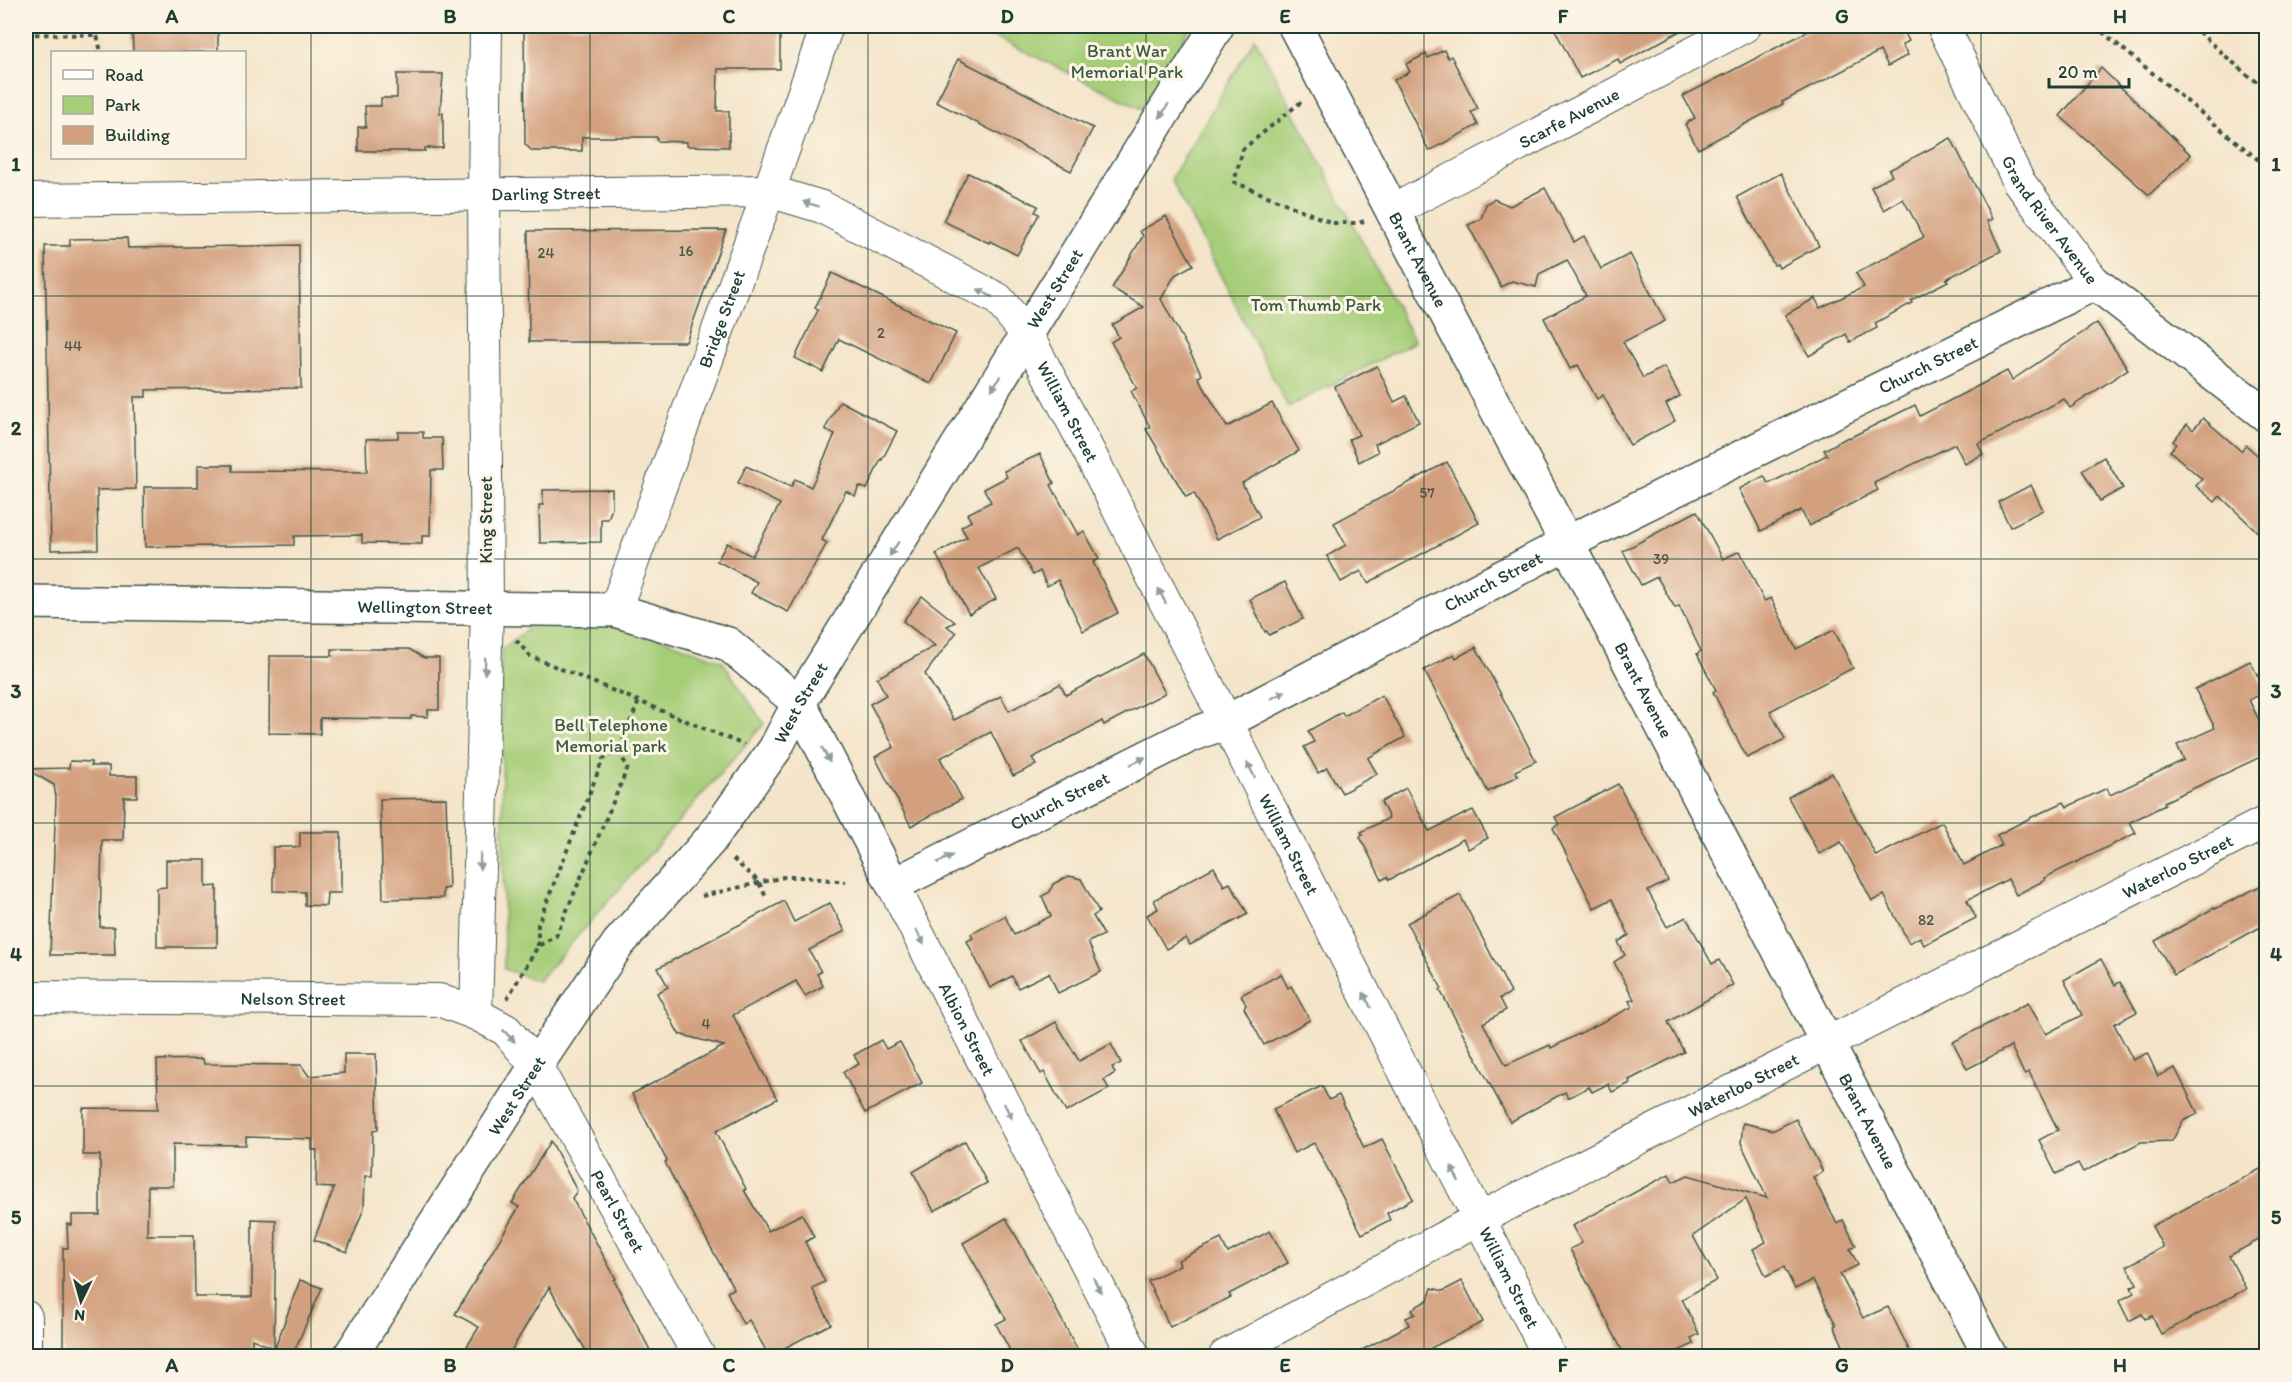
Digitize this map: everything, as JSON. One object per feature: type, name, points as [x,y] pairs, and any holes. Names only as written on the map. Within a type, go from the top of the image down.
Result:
[{"type":"main road","name":"West Street","points":[[350,1356],[536,1066],[618,944],[710,840],[775,749],[799,703],[1217,26]]},
{"type":"main road","name":"Brant Avenue","points":[[1295,26],[1990,1356]]},
{"type":"main road","name":"Grand River Avenue","points":[[2096,282],[2266,415]]},
{"type":"main road","name":"Church Street","points":[[893,885],[1189,736],[1227,722],[1567,543],[2096,282]]},
{"type":"main road","name":"Wellington Street","points":[[26,602],[615,610],[728,644],[799,703]]},
{"type":"main road","name":"Albion Street","points":[[799,703],[893,885]]},
{"type":"street","name":"King Street","points":[[484,1019],[487,607],[483,195],[486,26]]},
{"type":"street","name":"Bridge Street","points":[[615,610],[828,26]]},
{"type":"street","name":"Scarfe Avenue","points":[[1392,211],[1745,26]]},
{"type":"street","name":"Grand River Avenue","points":[[1943,26],[2019,182],[2096,282]]},
{"type":"street","name":"Darling Street","points":[[26,200],[769,191],[822,207],[998,299],[1026,333]]},
{"type":"street","name":"William Street","points":[[1026,333],[1227,722],[1549,1356]]},
{"type":"street","name":"Waterloo Street","points":[[1225,1356],[1478,1219],[2266,822]]},
{"type":"street","name":"Albion Street","points":[[893,885],[1134,1356]]},
{"type":"street","name":"Nelson Street","points":[[26,997],[439,1000],[506,1030],[536,1066]]},
{"type":"street","name":"Pearl Street","points":[[536,1066],[699,1356]]},
{"type":"street","points":[[26,1317],[26,1356]]},
{"type":"path","points":[[2095,26],[2266,166]]},
{"type":"path","points":[[2192,26],[2246,74],[2266,88]]},
{"type":"path","points":[[26,34],[97,35],[101,51]]},
{"type":"path","points":[[1324,82],[1243,149],[1234,182],[1332,223],[1359,223],[1392,211]]},
{"type":"path","points":[[487,607],[530,656],[747,746],[775,749]]},
{"type":"path","points":[[538,946],[538,924],[603,759],[618,752],[639,701]]},
{"type":"path","points":[[484,1019],[538,946],[556,936],[628,767],[618,752]]},
{"type":"path","points":[[710,840],[758,881],[767,899]]},
{"type":"path","points":[[693,898],[784,876],[805,876],[846,882]]},
{"type":"green space","name":"Brant War Memorial Park","points":[[973,26],[1191,26],[1142,109]]},
{"type":"green space","name":"Tom Thumb Park","points":[[1255,38],[1415,342],[1288,407],[1171,179]]},
{"type":"green space","name":"Bell Telephone Memorial park","points":[[544,616],[618,622],[722,661],[764,724],[538,981],[504,969],[501,650]]},
{"type":"building","points":[[132,26],[218,26],[218,51],[133,51]]},
{"type":"building","points":[[524,26],[780,26],[780,69],[718,69],[717,111],[729,111],[729,147],[687,146],[687,142],[657,141],[657,137],[582,137],[582,151],[532,151],[525,144]]},
{"type":"building","points":[[1553,26],[1689,26],[1620,64],[1618,59],[1580,78]]},
{"type":"building","points":[[1818,26],[1901,26],[1909,41],[1902,45],[1908,55],[1888,66],[1880,51],[1698,149],[1685,124],[1695,118],[1683,96]]},
{"type":"building","points":[[1444,50],[1448,58],[1451,56],[1478,109],[1471,112],[1478,125],[1429,151],[1394,80],[1410,72],[1406,64],[1426,54],[1428,58]]},
{"type":"building","points":[[958,59],[1093,128],[1071,171],[936,102]]},
{"type":"building","points":[[2101,68],[2191,155],[2149,195],[2060,116]]},
{"type":"building","points":[[397,74],[443,74],[440,114],[443,113],[443,148],[425,148],[425,151],[358,151],[358,127],[366,127],[365,106],[381,106],[381,98],[397,98]]},
{"type":"building","points":[[1951,138],[1992,219],[1987,221],[2001,251],[1911,300],[1912,303],[1875,323],[1877,328],[1850,342],[1846,334],[1809,356],[1785,315],[1815,298],[1820,308],[1864,287],[1856,273],[1924,237],[1903,199],[1884,210],[1871,187],[1892,176],[1889,170]]},
{"type":"building","points":[[968,173],[1038,206],[1035,212],[1039,214],[1017,255],[943,221]]},
{"type":"building","points":[[1781,173],[1819,246],[1779,268],[1777,264],[1774,265],[1737,197]]},
{"type":"building","points":[[1545,188],[1574,242],[1584,236],[1601,269],[1630,254],[1665,321],[1623,342],[1643,378],[1664,367],[1680,396],[1666,404],[1675,421],[1630,445],[1603,395],[1597,399],[1578,365],[1570,369],[1544,318],[1586,296],[1567,260],[1539,274],[1536,287],[1512,281],[1501,287],[1468,225],[1481,219],[1486,204],[1494,199],[1510,206]]},
{"type":"building","points":[[1166,216],[1193,265],[1175,275],[1161,299],[1202,375],[1198,377],[1227,427],[1272,403],[1299,451],[1242,483],[1260,517],[1217,539],[1194,493],[1186,497],[1146,429],[1150,427],[1131,391],[1137,388],[1111,342],[1119,337],[1112,325],[1144,307],[1112,288],[1143,236],[1140,231]]},
{"type":"building","points":[[726,230],[686,342],[529,342],[528,231]]},
{"type":"building","points":[[127,238],[128,248],[299,245],[301,388],[146,390],[146,397],[134,397],[136,489],[97,490],[98,549],[51,550],[45,246],[70,246],[70,239]]},
{"type":"building","points":[[832,273],[956,333],[931,384],[839,339],[823,372],[795,358],[818,310],[815,308]]},
{"type":"building","points":[[2097,323],[2128,369],[2070,408],[2064,399],[1978,444],[1983,454],[1965,464],[1955,444],[1874,483],[1878,490],[1809,526],[1801,510],[1761,531],[1739,489],[1764,476],[1768,483],[1774,481],[1827,455],[1824,450],[1848,437],[1915,405],[1920,416],[2007,371],[2012,380]]},
{"type":"building","points":[[1377,366],[1394,402],[1406,396],[1419,422],[1375,444],[1378,452],[1359,462],[1349,439],[1359,435],[1335,387]]},
{"type":"building","points":[[840,401],[897,431],[867,489],[859,486],[855,496],[846,491],[822,540],[827,543],[788,612],[751,593],[757,582],[717,561],[727,543],[752,556],[780,504],[738,483],[746,466],[791,487],[795,479],[811,487],[835,434],[825,429]]},
{"type":"building","points":[[2203,418],[2241,451],[2246,445],[2266,463],[2266,540],[2220,496],[2215,502],[2196,486],[2202,479],[2170,451],[2176,444],[2173,441],[2187,424],[2193,430]]},
{"type":"building","points":[[398,432],[423,432],[423,438],[442,438],[443,470],[431,470],[430,536],[422,536],[422,544],[362,543],[362,535],[294,536],[294,545],[145,547],[144,487],[198,487],[198,465],[232,465],[232,471],[367,472],[366,439],[398,438]]},
{"type":"building","points":[[1040,454],[1054,483],[1051,485],[1078,535],[1084,531],[1099,559],[1093,562],[1118,613],[1083,631],[1058,580],[1047,586],[1040,571],[1033,575],[1018,548],[979,568],[996,599],[969,614],[936,554],[967,537],[961,527],[971,521],[967,514],[991,502],[984,489],[1007,477],[1004,471]]},
{"type":"building","points":[[2104,457],[2123,488],[2100,501],[2082,470]]},
{"type":"building","points":[[1447,462],[1479,523],[1368,583],[1361,571],[1341,582],[1327,556],[1346,545],[1334,523]]},
{"type":"building","points":[[2031,485],[2043,510],[2010,527],[1998,502]]},
{"type":"building","points":[[612,489],[612,508],[608,519],[601,519],[601,542],[540,543],[539,505],[543,505],[543,490]]},
{"type":"building","points":[[1697,511],[1723,559],[1740,551],[1764,601],[1771,598],[1796,649],[1834,630],[1853,668],[1770,711],[1785,739],[1747,758],[1713,692],[1716,690],[1697,654],[1701,651],[1679,606],[1675,608],[1657,577],[1641,585],[1623,551]]},
{"type":"building","points":[[1285,582],[1303,619],[1269,635],[1267,631],[1265,632],[1250,599]]},
{"type":"building","points":[[922,596],[955,622],[947,626],[956,633],[925,674],[954,720],[1001,696],[1009,711],[1060,684],[1066,695],[1144,654],[1165,693],[1104,725],[1102,721],[1032,758],[1036,765],[1013,776],[991,732],[940,758],[962,799],[911,826],[875,757],[894,747],[870,704],[886,695],[877,678],[935,646],[903,621]]},
{"type":"building","points":[[1476,647],[1536,761],[1515,771],[1518,776],[1488,792],[1424,670],[1454,654],[1456,658]]},
{"type":"building","points":[[332,649],[409,649],[424,658],[439,658],[439,710],[428,710],[428,717],[411,716],[411,719],[320,718],[320,734],[269,733],[270,656],[332,656]]},
{"type":"building","points":[[2250,661],[2266,692],[2249,700],[2266,734],[2266,739],[2259,742],[2265,755],[2164,802],[2165,805],[2130,822],[2136,833],[2044,878],[2045,880],[2016,895],[2008,879],[1967,900],[1976,918],[1924,945],[1920,937],[1909,943],[1884,895],[1872,901],[1841,842],[1819,854],[1788,797],[1832,773],[1876,856],[1942,822],[1964,865],[2002,845],[1997,835],[2030,818],[2064,802],[2067,807],[2107,788],[2110,795],[2184,760],[2177,745],[2215,728],[2195,689]]},
{"type":"building","points":[[1382,695],[1405,737],[1368,758],[1377,774],[1342,793],[1327,768],[1318,773],[1304,747],[1314,742],[1308,731],[1342,712],[1344,716]]},
{"type":"building","points":[[70,761],[91,762],[91,766],[109,766],[109,776],[137,776],[137,797],[124,797],[123,840],[102,840],[100,927],[114,927],[115,955],[50,955],[56,798],[54,785],[26,769],[69,768]]},
{"type":"building","points":[[1618,784],[1668,881],[1648,891],[1667,927],[1686,917],[1712,964],[1719,960],[1733,985],[1668,1022],[1684,1052],[1629,1080],[1630,1083],[1612,1092],[1608,1084],[1592,1092],[1589,1087],[1568,1098],[1565,1092],[1510,1122],[1407,923],[1460,895],[1511,993],[1500,998],[1506,1010],[1483,1023],[1506,1065],[1550,1045],[1551,1048],[1632,1007],[1629,1001],[1634,999],[1614,962],[1625,955],[1618,942],[1629,935],[1612,899],[1594,908],[1553,828],[1559,824],[1555,817]]},
{"type":"building","points":[[1406,788],[1429,831],[1473,810],[1488,838],[1468,849],[1463,839],[1389,880],[1387,877],[1382,880],[1360,837],[1363,835],[1361,832],[1389,818],[1381,802]]},
{"type":"building","points":[[446,798],[449,888],[443,889],[443,898],[383,899],[380,799]]},
{"type":"building","points":[[300,832],[341,832],[341,893],[327,893],[326,906],[305,905],[305,892],[273,891],[273,847],[300,847]]},
{"type":"building","points":[[166,860],[206,860],[206,887],[217,886],[217,947],[157,947],[157,888],[166,887]]},
{"type":"building","points":[[1214,867],[1224,886],[1230,883],[1248,914],[1190,945],[1186,938],[1166,949],[1147,915],[1158,909],[1154,900]]},
{"type":"building","points":[[1069,876],[1081,879],[1099,912],[1093,916],[1104,935],[1088,942],[1101,972],[1058,993],[1049,973],[1018,988],[1012,976],[990,988],[967,941],[973,938],[971,934],[1005,916],[1014,935],[1051,916],[1042,896],[1050,892],[1053,884]]},
{"type":"building","points":[[2266,883],[2266,924],[2174,975],[2155,941],[2214,908]]},
{"type":"building","points":[[784,901],[794,922],[830,903],[845,931],[809,950],[821,972],[817,974],[823,986],[805,996],[796,981],[733,1015],[777,1099],[716,1131],[746,1189],[744,1190],[768,1231],[802,1214],[814,1237],[805,1242],[825,1282],[812,1288],[831,1324],[769,1356],[749,1320],[743,1324],[727,1292],[734,1289],[678,1188],[665,1162],[667,1161],[632,1094],[724,1046],[679,1034],[657,993],[668,987],[658,968]]},
{"type":"building","points":[[2101,959],[2115,985],[2120,982],[2137,1012],[2114,1024],[2133,1060],[2147,1053],[2158,1076],[2175,1068],[2198,1114],[2183,1121],[2172,1141],[2141,1142],[2083,1172],[2078,1163],[2056,1174],[2039,1140],[2058,1130],[2029,1072],[2024,1074],[2011,1046],[1967,1069],[1953,1042],[2028,1003],[2046,1034],[2082,1015],[2064,980]]},
{"type":"building","points":[[1281,974],[1288,988],[1291,986],[1310,1020],[1264,1045],[1244,1008],[1246,1005],[1241,995]]},
{"type":"building","points":[[1056,1022],[1079,1061],[1111,1044],[1121,1063],[1112,1067],[1115,1073],[1104,1080],[1109,1089],[1066,1112],[1044,1072],[1041,1074],[1022,1041]]},
{"type":"building","points":[[881,1040],[886,1049],[900,1042],[922,1083],[865,1113],[843,1072],[859,1064],[854,1055]]},
{"type":"building","points":[[344,1054],[376,1054],[378,1130],[373,1131],[372,1176],[365,1176],[364,1208],[347,1252],[314,1240],[334,1188],[316,1187],[317,1150],[312,1150],[312,1139],[246,1137],[246,1145],[173,1144],[173,1186],[148,1186],[147,1235],[194,1235],[195,1297],[252,1297],[252,1219],[276,1220],[274,1348],[252,1339],[252,1356],[63,1356],[63,1248],[68,1248],[67,1224],[72,1225],[72,1215],[100,1215],[100,1155],[83,1155],[83,1108],[158,1109],[157,1060],[203,1059],[204,1064],[301,1065],[309,1076],[344,1073]]},
{"type":"building","points":[[1322,1086],[1329,1100],[1339,1095],[1364,1148],[1382,1139],[1413,1199],[1387,1213],[1390,1220],[1362,1234],[1314,1143],[1294,1153],[1273,1109]]},
{"type":"building","points":[[1796,1119],[1823,1172],[1813,1177],[1837,1224],[1843,1220],[1856,1246],[1850,1249],[1858,1265],[1840,1274],[1863,1318],[1888,1307],[1912,1356],[1848,1356],[1834,1326],[1836,1325],[1813,1280],[1795,1289],[1784,1267],[1766,1276],[1753,1249],[1766,1242],[1746,1199],[1693,1236],[1717,1280],[1682,1299],[1699,1334],[1691,1338],[1694,1344],[1667,1356],[1625,1356],[1570,1249],[1582,1243],[1572,1226],[1669,1174],[1673,1182],[1688,1175],[1767,1198],[1741,1143],[1743,1123],[1774,1130]]},
{"type":"building","points":[[551,1141],[577,1191],[572,1198],[616,1279],[614,1280],[653,1356],[589,1356],[549,1287],[508,1356],[461,1356],[479,1327],[455,1314],[519,1207],[512,1203]]},
{"type":"building","points":[[965,1141],[987,1183],[934,1211],[913,1172]]},
{"type":"building","points":[[2266,1166],[2266,1236],[2229,1256],[2246,1289],[2161,1334],[2152,1316],[2145,1319],[2142,1314],[2129,1321],[2119,1301],[2134,1293],[2131,1287],[2137,1284],[2127,1266],[2163,1247],[2152,1226]]},
{"type":"building","points":[[1006,1218],[1081,1356],[1013,1356],[996,1324],[1006,1319],[963,1243]]},
{"type":"building","points":[[1270,1231],[1288,1263],[1229,1294],[1231,1297],[1170,1327],[1148,1281],[1180,1265],[1178,1260],[1221,1239],[1228,1253]]},
{"type":"building","points":[[300,1280],[322,1288],[292,1356],[272,1356]]},
{"type":"building","points":[[1462,1281],[1483,1322],[1431,1348],[1436,1356],[1351,1356],[1409,1325],[1406,1318],[1415,1314],[1412,1309],[1428,1300],[1432,1288],[1443,1291]]}]
